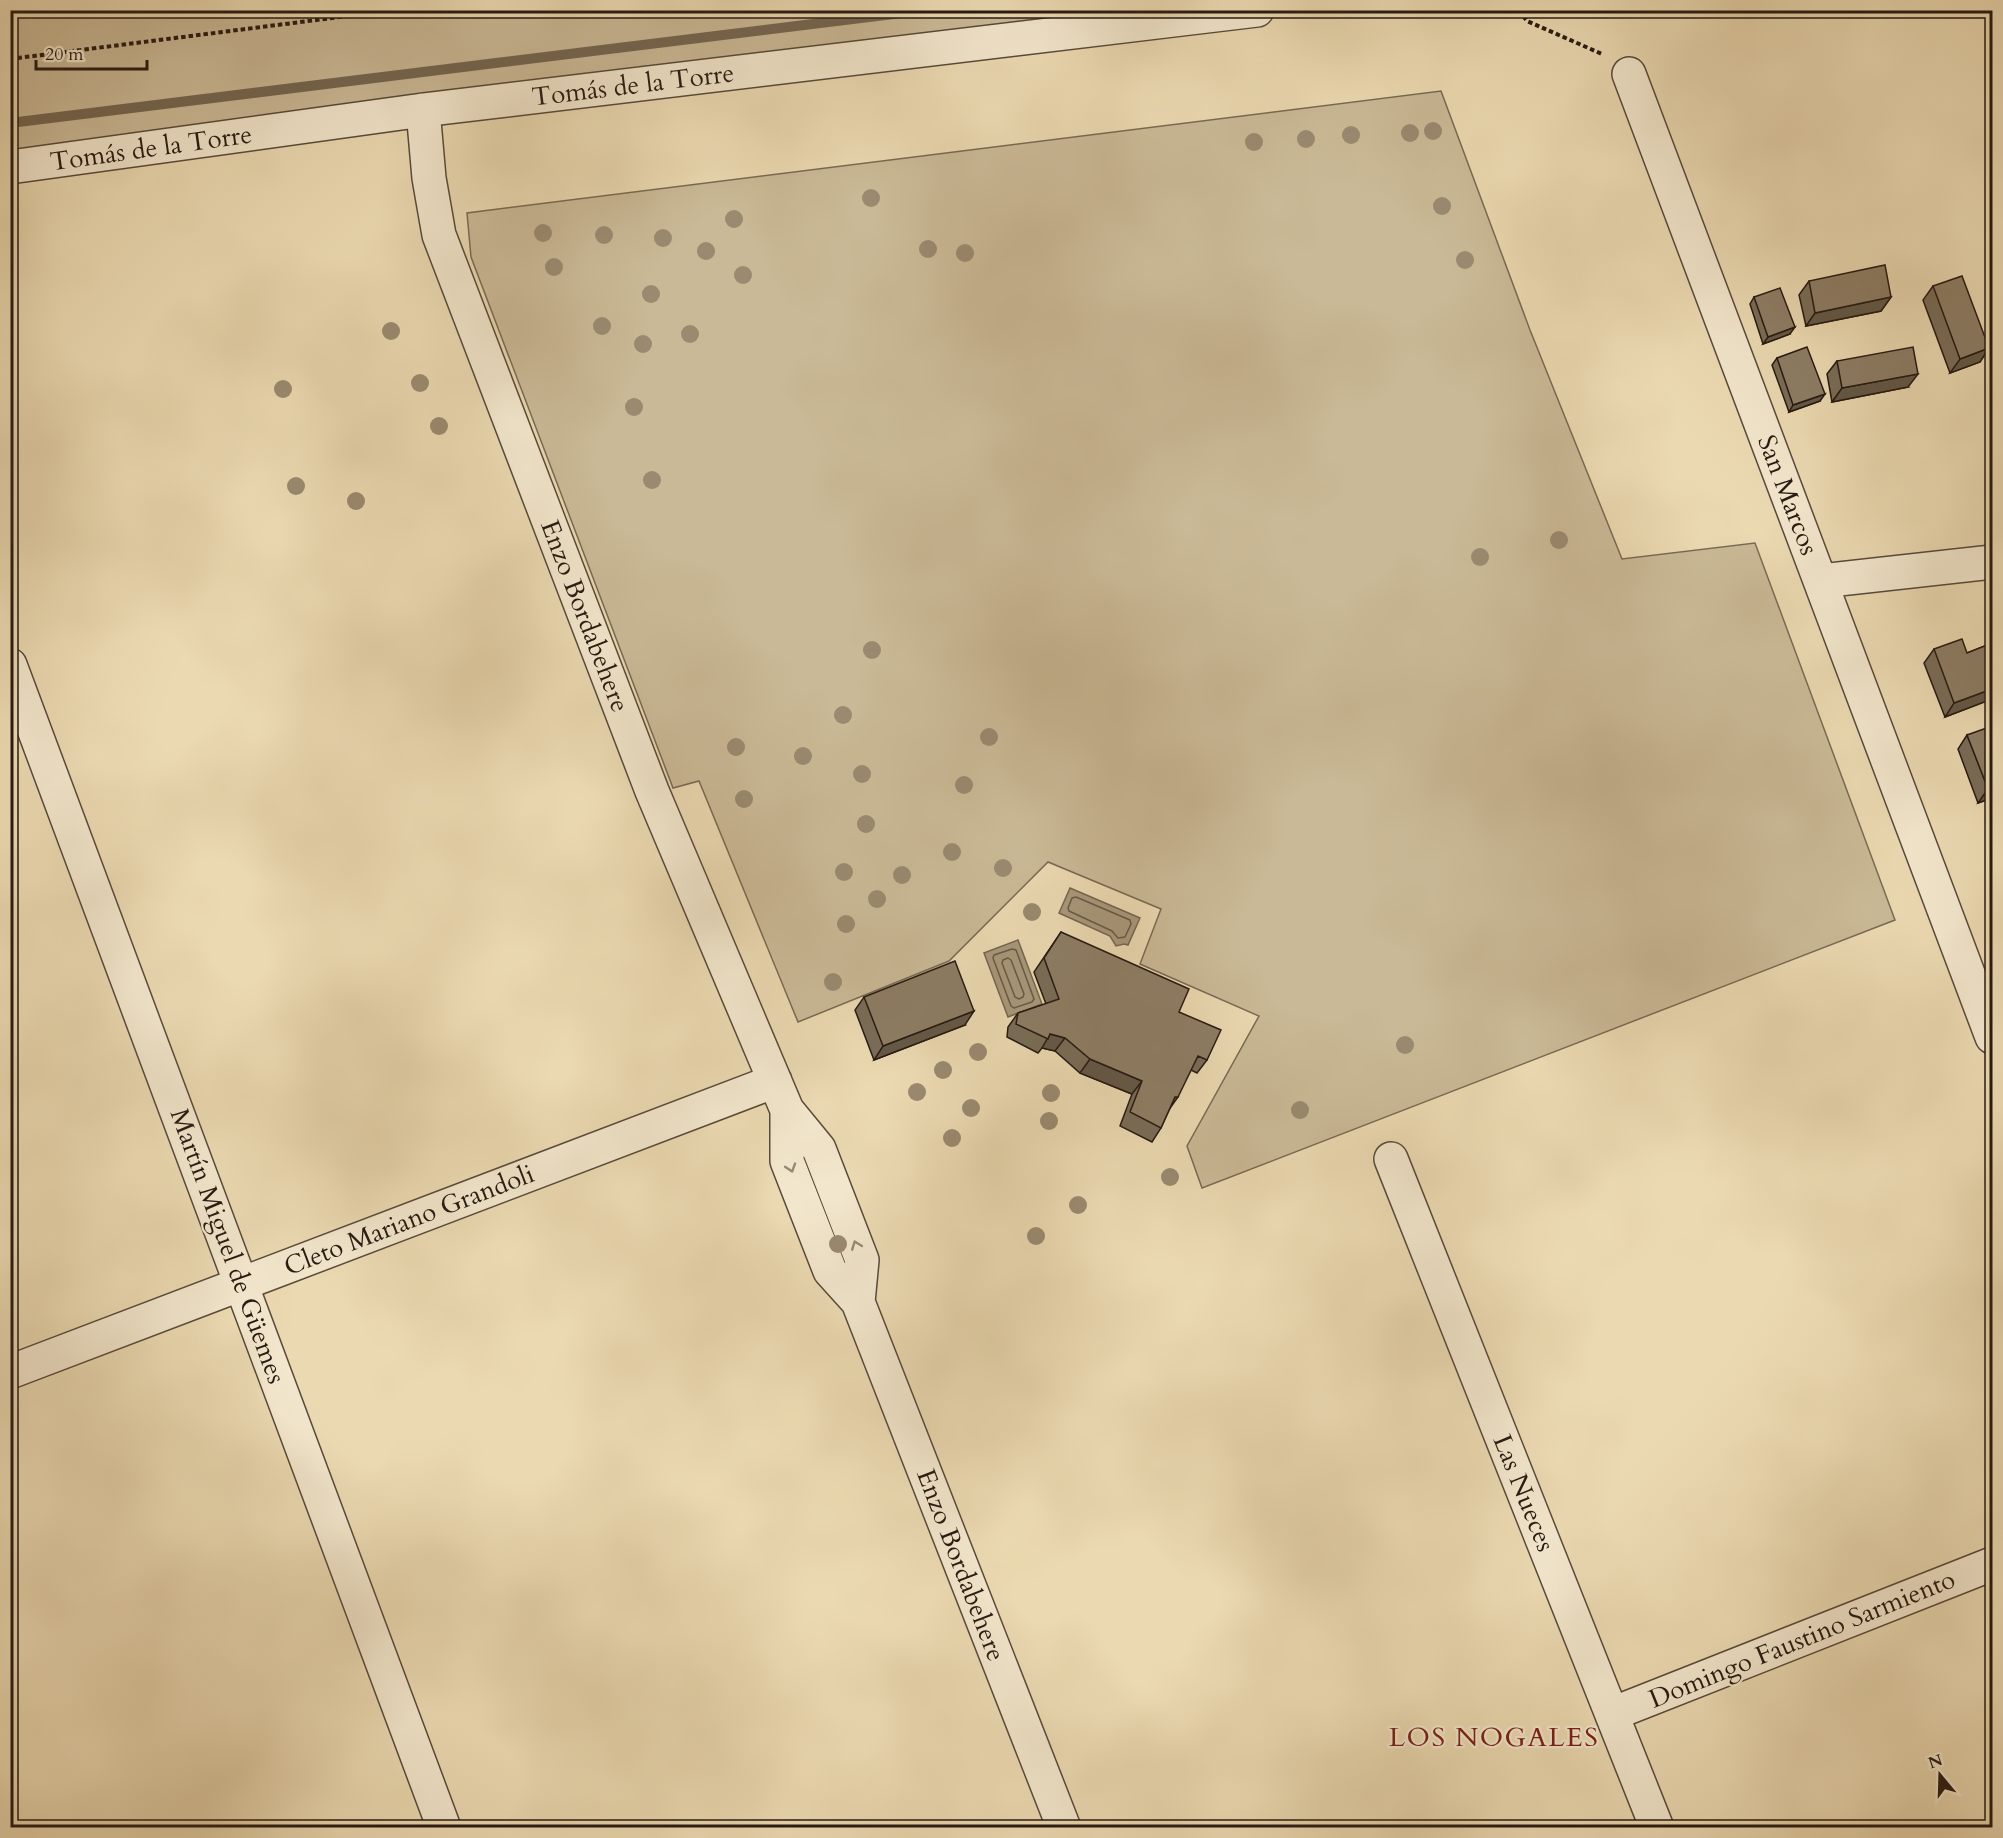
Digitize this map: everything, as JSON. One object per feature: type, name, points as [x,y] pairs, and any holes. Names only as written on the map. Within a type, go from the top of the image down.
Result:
[{"type":"street","name":"Tomás de la Torre","points":[[10,167],[423,110],[1257,10]]},
{"type":"street","name":"San Marcos","points":[[1629,74],[1992,1037]]},
{"type":"street","name":"Enzo Bordabehere","points":[[423,110],[429,178],[439,235],[652,791],[781,1095],[819,1149],[862,1260],[858,1302],[1064,1827]]},
{"type":"street","points":[[1821,581],[1992,562]]},
{"type":"street","name":"Martín Miguel de Güemes","points":[[14,682],[444,1827]]},
{"type":"street","name":"Cleto Mariano Grandoli","points":[[10,1372],[242,1284],[781,1095]]},
{"type":"street","name":"Las Nueces","points":[[1391,1159],[1657,1827]]},
{"type":"street","name":"Domingo Faustino Sarmiento","points":[[1612,1714],[1992,1564]]},
{"type":"path","points":[[10,59],[395,10]]},
{"type":"path","points":[[1519,10],[1527,21],[1605,56],[1629,74]]},
{"type":"shaded area","points":[[10,11],[1257,11],[11,167]]},
{"type":"shaded area","points":[[1441,91],[1530,330],[1622,559],[1755,543],[1895,920],[1202,1188],[1187,1146],[1259,1016],[1140,964],[1161,909],[1048,862],[949,961],[798,1022],[699,781],[673,788],[471,257],[467,213]]},
{"type":"water","points":[[1070,888],[1140,918],[1128,945],[1116,946],[1110,936],[1059,913]]},
{"type":"water","points":[[1018,940],[1042,1004],[1008,1017],[984,953]]},
{"type":"building","points":[[1885,265],[1891,297],[1815,313],[1809,281]]},
{"type":"building","points":[[1962,276],[1989,348],[1960,359],[1933,286]]},
{"type":"building","points":[[1780,288],[1795,327],[1768,337],[1754,297]]},
{"type":"building","points":[[1807,347],[1825,394],[1793,405],[1777,358]]},
{"type":"building","points":[[1913,347],[1918,374],[1842,388],[1837,361]]},
{"type":"building","points":[[1962,639],[1967,653],[1992,643],[1992,689],[1954,703],[1934,649]]},
{"type":"building","points":[[1992,726],[1992,788],[1988,789],[1967,735]]},
{"type":"building","points":[[1061,932],[1189,989],[1179,1012],[1221,1030],[1207,1060],[1198,1056],[1161,1128],[1130,1112],[1142,1081],[1090,1059],[1065,1038],[1050,1034],[1048,1039],[1016,1024],[1018,1013],[1059,999],[1044,958]]},
{"type":"building","points":[[955,961],[974,1011],[883,1046],[864,997]]},
{"type":"waterway","points":[[10,123],[926,10]]},
{"type":"district","name":"LOS NOGALES","points":[[1494,1737]]}]
